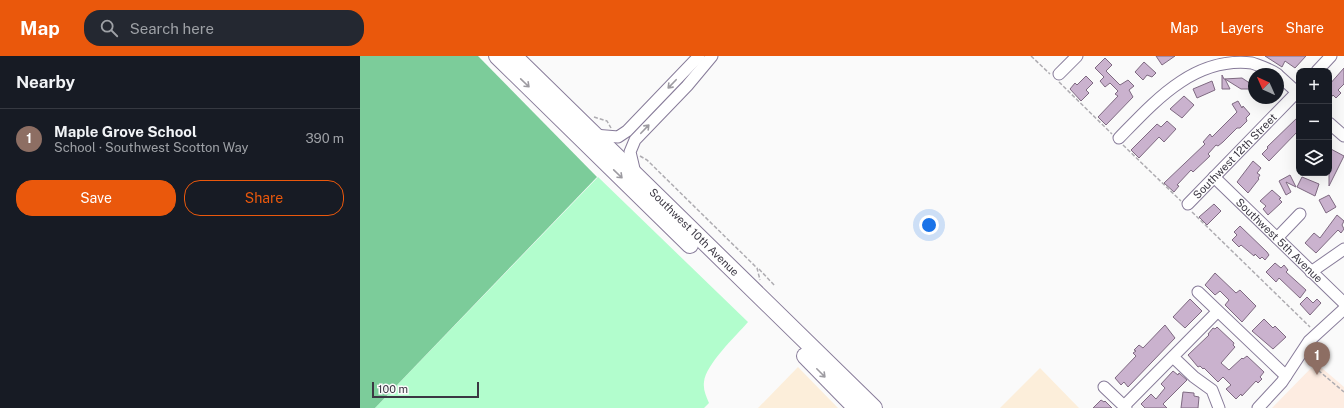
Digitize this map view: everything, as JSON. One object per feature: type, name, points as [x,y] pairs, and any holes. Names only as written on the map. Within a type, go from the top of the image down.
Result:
[{"type":"highway","name":"Southwest 10th Avenue","points":[[497,56],[856,408]]},
{"type":"highway","name":"Southwest 10th Avenue","points":[[514,56],[874,408]]},
{"type":"street","points":[[594,135],[618,137],[627,131],[699,56]]},
{"type":"street","points":[[636,176],[630,152],[635,140],[687,86],[712,56]]},
{"type":"street","points":[[1059,74],[1077,56]]},
{"type":"street","points":[[1320,68],[1331,56]]},
{"type":"street","points":[[1120,141],[1177,79],[1209,62],[1243,58],[1264,68]]},
{"type":"street","points":[[1284,80],[1296,90]]},
{"type":"street","name":"Southwest 12th Street","points":[[1188,207],[1214,177],[1296,94]]},
{"type":"street","points":[[1332,126],[1344,136]]},
{"type":"street","name":"Southwest 5th Avenue","points":[[1214,177],[1344,303]]},
{"type":"street","points":[[1277,238],[1300,214]]},
{"type":"street","points":[[1311,272],[1344,249]]},
{"type":"street","points":[[1198,292],[1217,312],[1286,376]]},
{"type":"street","points":[[1258,408],[1277,389],[1309,341],[1344,309]]},
{"type":"street","points":[[1104,387],[1125,407],[1217,312]]},
{"type":"street","points":[[1173,357],[1194,377],[1212,390],[1219,408]]},
{"type":"path","points":[[1032,56],[1310,327]]},
{"type":"path","points":[[640,156],[648,160],[775,286]]},
{"type":"path","points":[[757,268],[761,282]]},
{"type":"path","points":[[1305,362],[1309,356],[1317,364],[1319,371],[1344,392]]},
{"type":"shaded area","points":[[1316,363],[1344,387],[1344,408],[1272,408]]},
{"type":"shaded area","points":[[798,367],[838,408],[758,408]]},
{"type":"shaded area","points":[[1040,368],[1079,408],[1000,408]]},
{"type":"green space","points":[[360,56],[478,56],[597,177],[375,408],[360,408]]},
{"type":"green space","points":[[598,177],[748,322],[715,359],[706,375],[704,388],[709,403],[704,408],[375,408]]},
{"type":"building","points":[[1156,56],[1175,56],[1162,65]]},
{"type":"building","points":[[1265,56],[1306,56],[1295,68],[1285,61],[1282,67]]},
{"type":"building","points":[[1105,58],[1112,65],[1106,71],[1120,85],[1128,80],[1134,86],[1129,90],[1133,97],[1106,125],[1098,117],[1118,96],[1115,94],[1118,91],[1110,83],[1105,87],[1100,81],[1104,77],[1095,68]]},
{"type":"building","points":[[1144,62],[1156,73],[1152,77],[1147,75],[1143,80],[1135,72]]},
{"type":"building","points":[[1344,68],[1344,84],[1338,90],[1341,93],[1336,98],[1333,95],[1332,96],[1332,82]]},
{"type":"building","points":[[1222,75],[1224,79],[1242,78],[1248,82],[1248,89],[1241,89],[1225,79],[1230,89],[1222,89]]},
{"type":"building","points":[[1086,76],[1093,83],[1086,90],[1089,93],[1081,101],[1070,89],[1075,83],[1077,85]]},
{"type":"building","points":[[1212,81],[1215,90],[1197,98],[1193,89]]},
{"type":"building","points":[[1184,96],[1194,105],[1182,118],[1170,109]]},
{"type":"building","points":[[1238,101],[1242,108],[1243,106],[1250,114],[1246,118],[1247,121],[1240,128],[1237,128],[1218,146],[1216,145],[1208,154],[1210,156],[1193,172],[1191,170],[1177,185],[1179,186],[1174,192],[1164,183],[1205,144],[1203,142],[1210,134],[1212,137],[1237,112],[1232,104]]},
{"type":"building","points":[[1296,119],[1296,133],[1269,161],[1262,154],[1268,148],[1267,147]]},
{"type":"building","points":[[1167,121],[1176,129],[1164,142],[1159,137],[1139,158],[1131,150],[1157,124],[1161,127]]},
{"type":"building","points":[[1332,150],[1344,156],[1329,186],[1329,176],[1332,176]]},
{"type":"building","points":[[1253,161],[1261,168],[1257,173],[1260,175],[1258,178],[1259,179],[1248,193],[1237,182]]},
{"type":"building","points":[[1290,175],[1296,187],[1286,182],[1291,192],[1286,195],[1279,181]]},
{"type":"building","points":[[1302,177],[1319,184],[1315,196],[1297,187]]},
{"type":"building","points":[[1272,190],[1281,198],[1279,199],[1282,202],[1268,215],[1263,209],[1266,206],[1260,201]]},
{"type":"building","points":[[1329,195],[1336,207],[1326,213],[1319,200]]},
{"type":"building","points":[[1214,204],[1221,211],[1207,225],[1199,217]]},
{"type":"building","points":[[1337,215],[1344,221],[1342,225],[1344,229],[1341,233],[1338,230],[1316,253],[1305,243],[1314,233],[1320,238]]},
{"type":"building","points":[[1240,226],[1267,252],[1269,255],[1265,260],[1262,257],[1260,259],[1255,254],[1254,256],[1241,245],[1239,247],[1232,240],[1237,235],[1234,232]]},
{"type":"building","points":[[1275,263],[1281,268],[1284,265],[1288,270],[1286,272],[1306,290],[1300,298],[1279,278],[1276,282],[1266,272]]},
{"type":"building","points":[[1215,273],[1236,293],[1240,290],[1256,306],[1242,322],[1225,305],[1229,300],[1220,291],[1215,295],[1205,285]]},
{"type":"building","points":[[1307,297],[1313,303],[1317,299],[1321,303],[1310,315],[1300,304]]},
{"type":"building","points":[[1190,299],[1202,311],[1185,328],[1173,317]]},
{"type":"building","points":[[1264,319],[1273,328],[1275,326],[1286,337],[1273,349],[1252,331]]},
{"type":"building","points":[[1165,325],[1175,338],[1128,387],[1124,382],[1121,385],[1115,378],[1136,356],[1133,353],[1136,351],[1134,350],[1139,345],[1143,348]]},
{"type":"building","points":[[1217,327],[1234,343],[1233,345],[1235,347],[1221,363],[1229,370],[1242,358],[1243,359],[1247,356],[1264,372],[1260,377],[1262,379],[1258,383],[1256,381],[1242,396],[1241,394],[1236,399],[1226,389],[1231,385],[1223,377],[1218,382],[1204,368],[1203,369],[1200,366],[1198,367],[1188,355],[1209,335],[1208,334],[1213,328],[1215,329]]},
{"type":"building","points":[[1173,371],[1178,375],[1179,373],[1187,380],[1163,404],[1167,408],[1145,408],[1141,404],[1151,394],[1156,399],[1165,388],[1161,384]]},
{"type":"building","points":[[1183,392],[1194,393],[1194,396],[1199,397],[1198,408],[1181,408]]},
{"type":"building","points":[[1101,400],[1104,402],[1105,401],[1112,408],[1093,408]]},
{"type":"place","name":"Maple Grove School","points":[[1317,375]]}]
